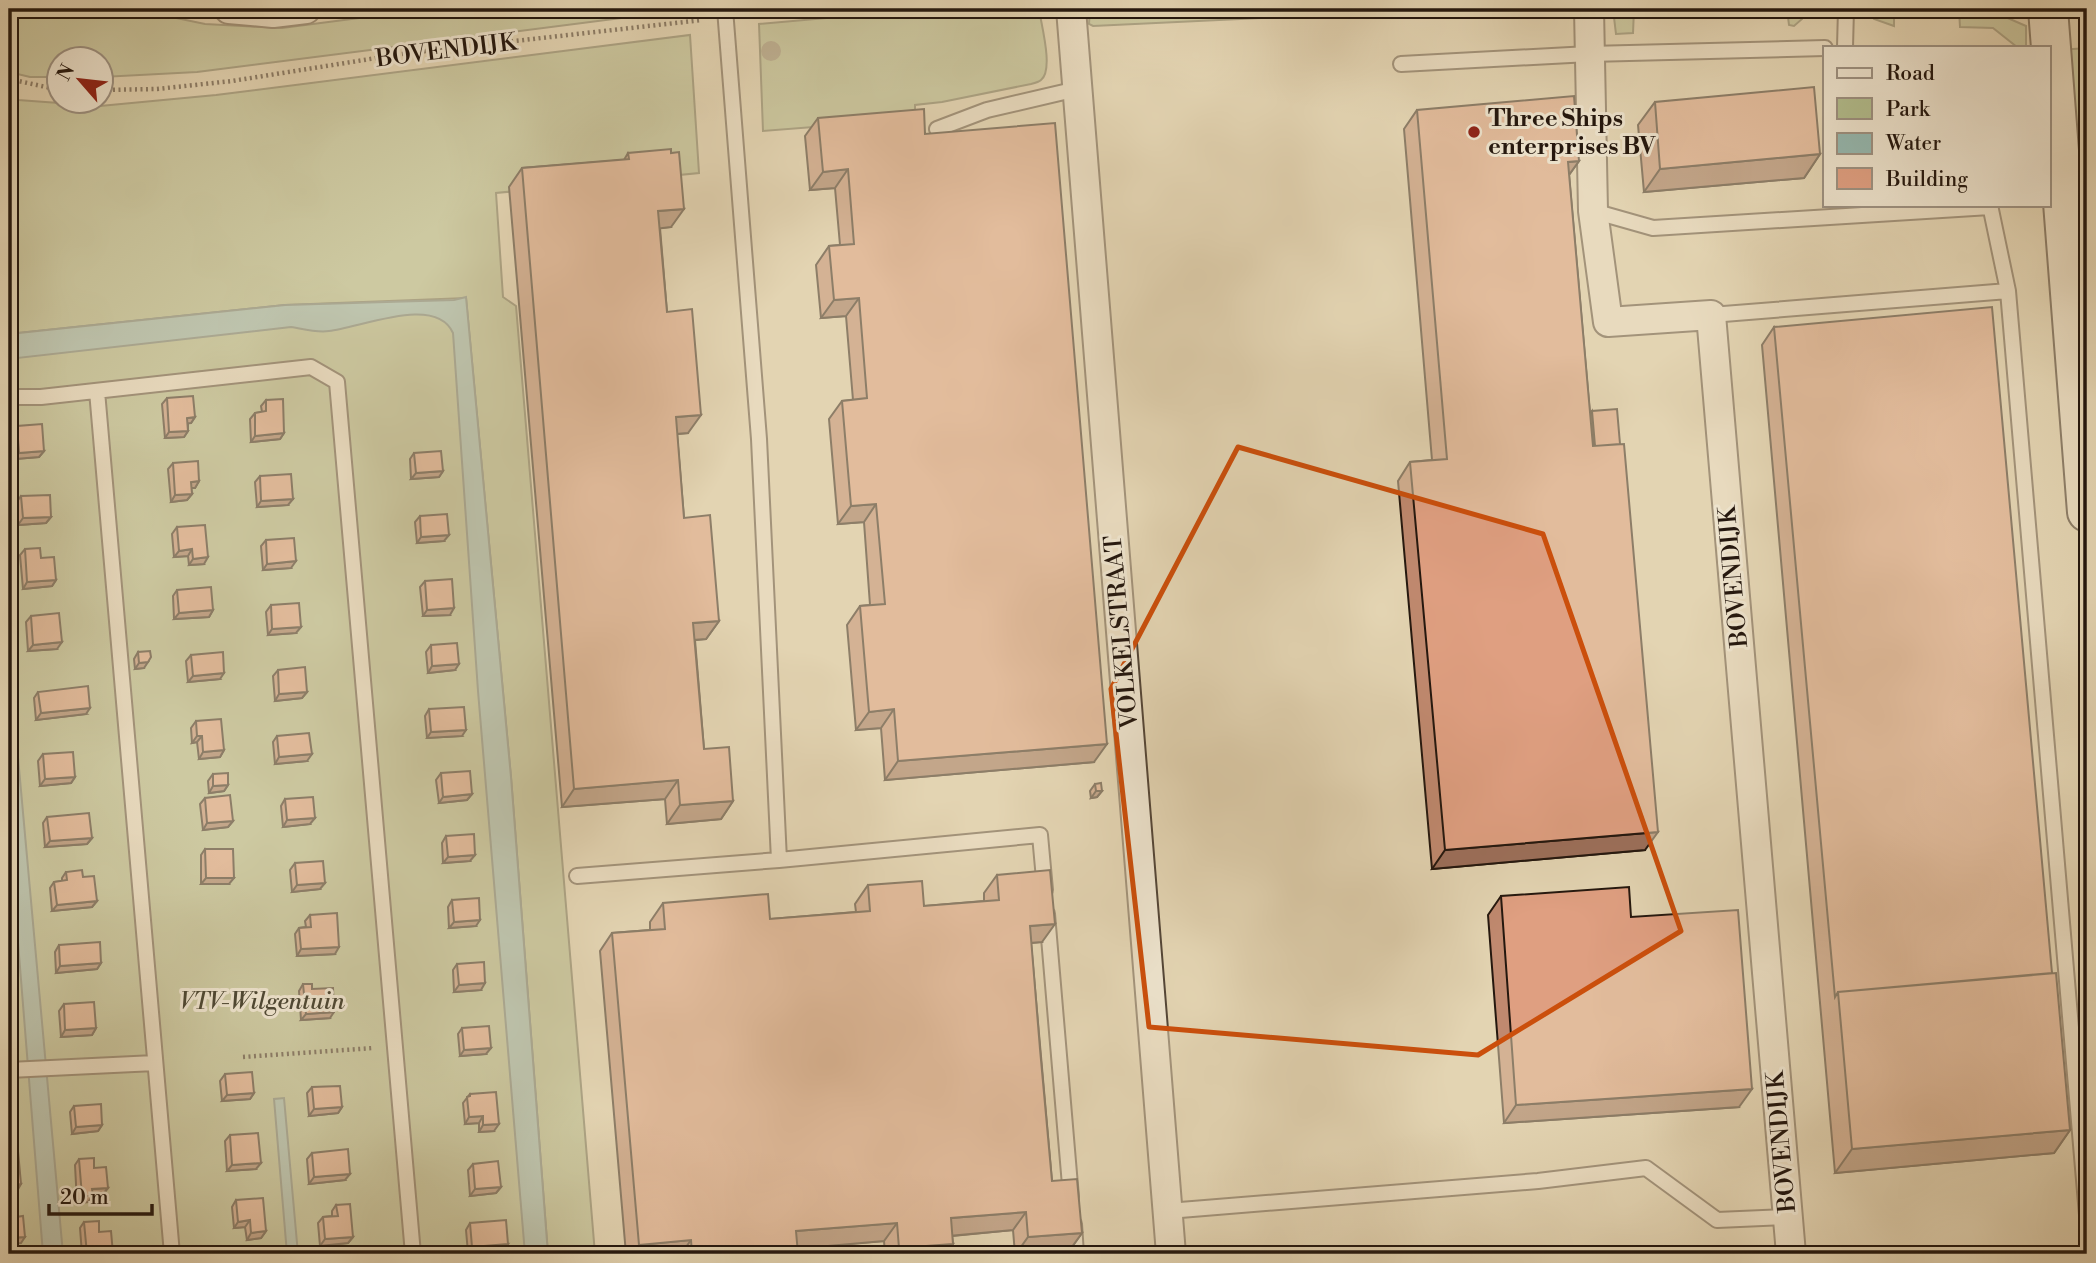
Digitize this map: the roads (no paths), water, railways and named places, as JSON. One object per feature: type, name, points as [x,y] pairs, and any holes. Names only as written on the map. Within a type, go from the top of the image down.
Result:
[{"type":"main road","points":[[2048,9],[2087,512]]},
{"type":"street","points":[[229,9],[274,13],[306,9]]},
{"type":"street","name":"VOLKELSTRAAT","points":[[1071,9],[1171,1254]]},
{"type":"street","points":[[1589,9],[1593,211],[1608,321],[1711,315]]},
{"type":"street","name":"BOVENDIJK","points":[[1711,315],[1791,1254]]},
{"type":"lane","points":[[1845,46],[1846,9]]},
{"type":"lane","points":[[726,13],[759,439],[779,860]]},
{"type":"lane","points":[[1401,64],[1590,54],[1823,48]]},
{"type":"lane","points":[[937,129],[987,110],[1077,89]]},
{"type":"lane","points":[[1593,211],[1653,228],[1990,206],[2008,291],[2087,1214]]},
{"type":"lane","points":[[1711,315],[2008,291]]},
{"type":"lane","points":[[9,397],[41,397],[312,367],[337,382],[412,1254]]},
{"type":"lane","points":[[97,391],[172,1254]]},
{"type":"lane","points":[[577,876],[1040,835],[1076,1254]]},
{"type":"lane","points":[[9,1070],[155,1063]]},
{"type":"lane","points":[[1168,1211],[1538,1181],[1646,1168],[1717,1220],[1787,1217]]},
{"type":"water","points":[[466,297],[511,777],[548,1254],[525,1254],[478,691],[453,333],[444,322],[431,316],[414,314],[329,331],[291,327],[9,359],[9,334],[285,305],[454,300]]},
{"type":"water","points":[[9,658],[63,1254],[43,1254],[9,830]]},
{"type":"water","points":[[284,1098],[298,1254],[287,1254],[274,1099]]},
{"type":"place","name":"Three Ships enterprises BV","points":[[1474,132]]},
{"type":"park label","name":"VTV-Wilgentuin","points":[[262,1001]]}]
